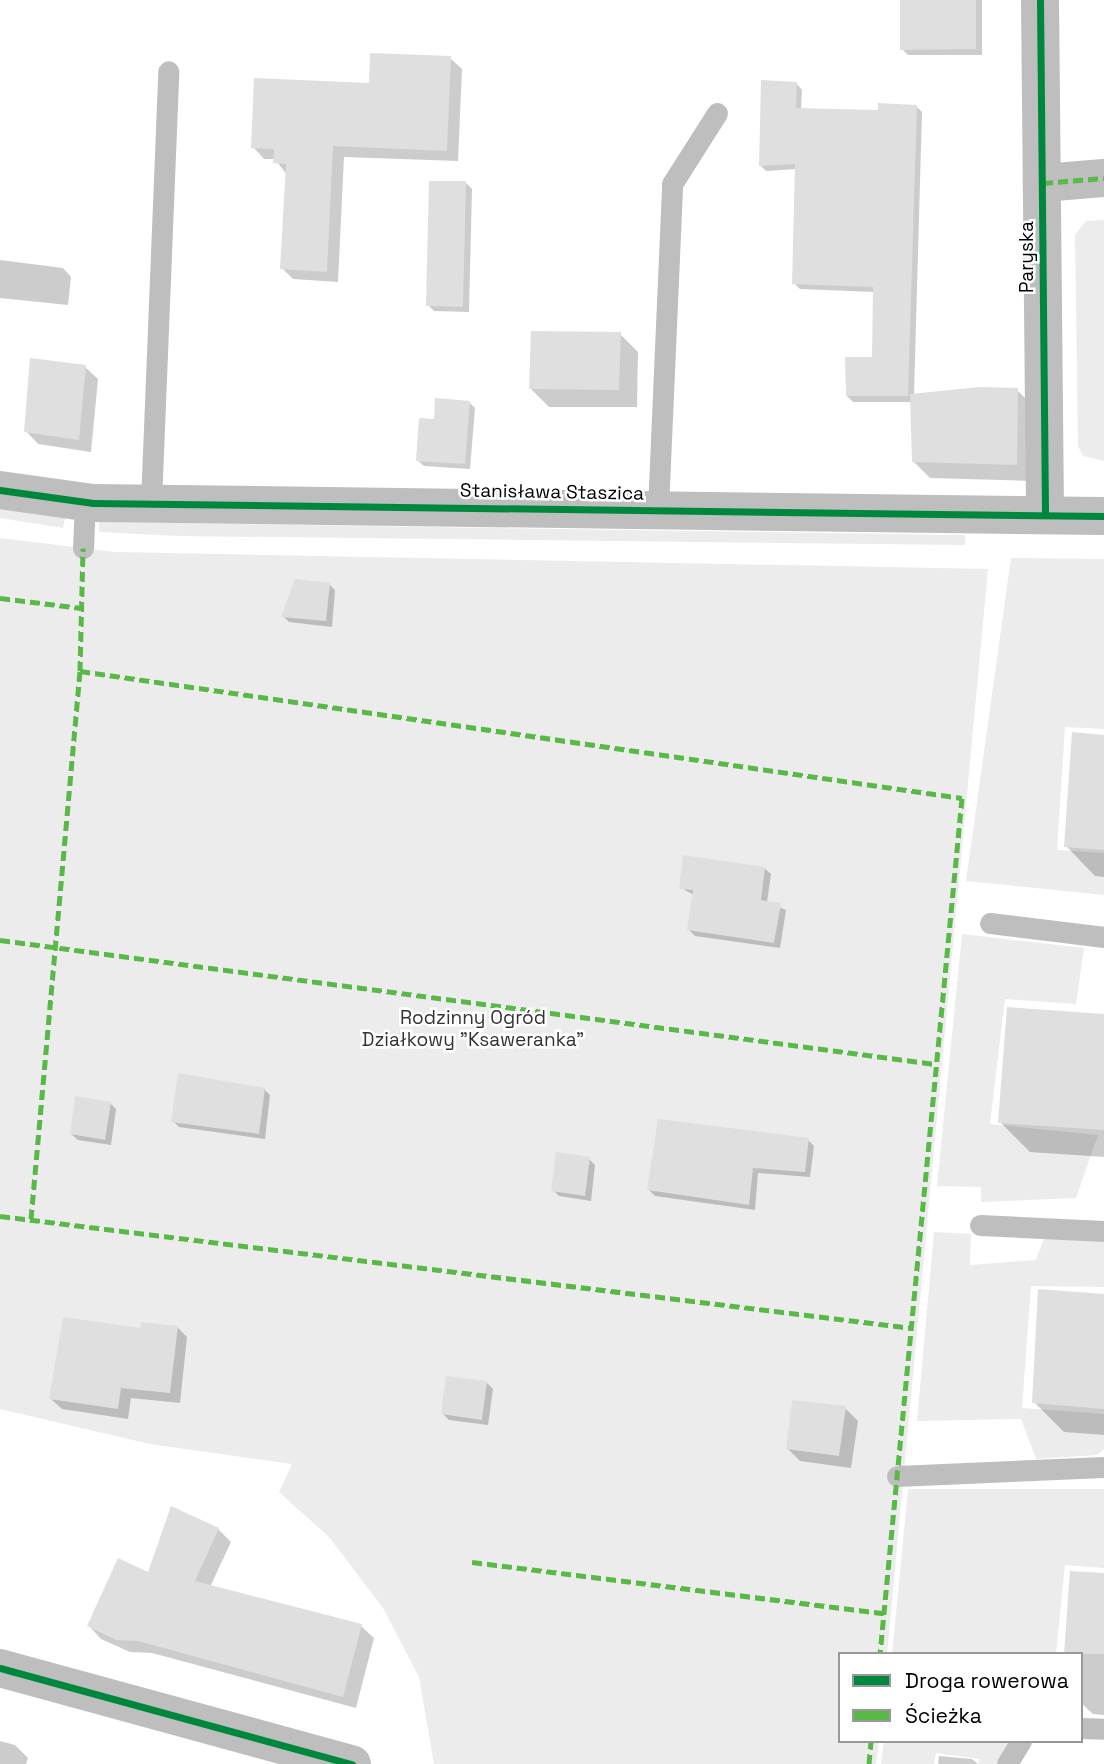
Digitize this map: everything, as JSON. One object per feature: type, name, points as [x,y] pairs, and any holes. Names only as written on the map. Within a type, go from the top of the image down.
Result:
[{"type":"street","name":"Paryska","points":[[1040,0],[1045,515]]},
{"type":"street","points":[[1043,183],[1104,178]]},
{"type":"street","name":"Stanisława Staszica","points":[[0,490],[85,502],[1104,516]]},
{"type":"street","points":[[0,1668],[352,1764]]},
{"type":"lane","points":[[151,503],[168,71]]},
{"type":"lane","points":[[658,509],[672,184],[717,113]]},
{"type":"lane","points":[[83,548],[85,502]]},
{"type":"lane","points":[[990,923],[1104,937]]},
{"type":"lane","points":[[980,1225],[1104,1231]]},
{"type":"lane","points":[[897,1476],[1104,1467]]},
{"type":"lane","points":[[1083,1728],[1104,1729]]},
{"type":"lane","points":[[1007,1764],[1020,1743]]},
{"type":"green space","points":[[1104,220],[1104,461],[1083,456],[1078,446],[1075,235],[1086,221]]},
{"type":"green space","points":[[0,508],[65,518],[63,528],[0,518]]},
{"type":"green space","points":[[99,522],[965,535],[965,545],[179,536],[99,532]]},
{"type":"green space","name":"Rodzinny Ogród Działkowy \"Ksaweranka\"","points":[[0,538],[115,552],[988,569],[887,1652],[838,1652],[838,1743],[879,1743],[876,1764],[434,1764],[419,1677],[383,1608],[329,1537],[279,1492],[292,1464],[150,1444],[0,1409]]},
{"type":"green space","points":[[1011,558],[1104,559],[1104,729],[1065,727],[1057,850],[1104,853],[1104,895],[966,881]]},
{"type":"green space","points":[[962,934],[1084,948],[1076,1004],[1005,999],[990,1124],[1098,1135],[1076,1198],[981,1202],[981,1187],[937,1186]]},
{"type":"green space","points":[[934,1232],[971,1234],[970,1265],[1036,1260],[1046,1232],[1097,1236],[1104,1242],[1104,1287],[1031,1286],[1022,1408],[1104,1414],[1104,1449],[1098,1455],[1036,1459],[1021,1419],[917,1421]]},
{"type":"green space","points":[[908,1489],[1104,1489],[1104,1568],[1065,1565],[1056,1652],[892,1652]]},
{"type":"green space","points":[[884,1743],[1012,1743],[1002,1764],[979,1764],[979,1759],[936,1753],[934,1764],[881,1764]]},
{"type":"building","points":[[900,0],[976,0],[976,49],[900,50]]},
{"type":"building","points":[[370,53],[451,56],[447,151],[333,146],[327,272],[280,269],[286,164],[273,163],[274,149],[251,148],[254,78],[369,83]]},
{"type":"building","points":[[761,80],[797,82],[796,108],[878,110],[878,103],[917,105],[908,396],[846,396],[845,357],[872,357],[873,287],[792,284],[795,164],[759,166]]},
{"type":"building","points":[[429,181],[466,181],[463,307],[426,306]]},
{"type":"building","points":[[531,331],[621,332],[619,390],[529,389]]},
{"type":"building","points":[[30,358],[86,365],[79,440],[24,432]]},
{"type":"building","points":[[980,387],[1018,388],[1017,465],[912,462],[910,394]]},
{"type":"building","points":[[435,398],[470,401],[465,464],[416,461],[419,418],[434,419]]},
{"type":"building","points":[[295,579],[330,583],[326,621],[281,617]]},
{"type":"building","points":[[1072,732],[1104,735],[1104,850],[1064,847]]},
{"type":"building","points":[[683,855],[765,867],[761,900],[781,903],[774,943],[687,930],[693,890],[679,889]]},
{"type":"building","points":[[1007,1007],[1104,1014],[1104,1130],[998,1123]]},
{"type":"building","points":[[178,1073],[265,1088],[259,1134],[171,1122]]},
{"type":"building","points":[[75,1096],[111,1102],[105,1140],[70,1134]]},
{"type":"building","points":[[658,1119],[809,1138],[805,1172],[753,1168],[749,1205],[647,1190]]},
{"type":"building","points":[[556,1152],[590,1157],[585,1196],[551,1191]]},
{"type":"building","points":[[1038,1289],[1104,1294],[1104,1409],[1032,1403]]},
{"type":"building","points":[[63,1317],[140,1328],[141,1322],[178,1326],[170,1393],[121,1388],[118,1409],[49,1399]]},
{"type":"building","points":[[446,1376],[487,1381],[482,1420],[441,1414]]},
{"type":"building","points":[[792,1400],[846,1406],[839,1456],[786,1449]]},
{"type":"building","points":[[171,1506],[219,1528],[195,1581],[362,1624],[343,1697],[138,1641],[116,1640],[87,1626],[118,1558],[148,1572]]},
{"type":"building","points":[[1070,1571],[1104,1573],[1104,1654],[1064,1652]]},
{"type":"marked path","points":[[1043,183],[1104,178]]},
{"type":"marked path","points":[[31,1219],[80,671],[83,548]]},
{"type":"marked path","points":[[0,598],[81,608]]},
{"type":"marked path","points":[[80,671],[962,798],[880,1652]]},
{"type":"marked path","points":[[0,940],[935,1064]]},
{"type":"marked path","points":[[0,1216],[912,1328]]},
{"type":"marked path","points":[[472,1562],[884,1613]]},
{"type":"marked path","points":[[869,1764],[871,1743]]},
{"type":"cycle path","points":[[1040,0],[1045,515]]},
{"type":"cycle path","points":[[0,490],[93,503],[1104,516]]},
{"type":"cycle path","points":[[0,1668],[352,1764]]}]
